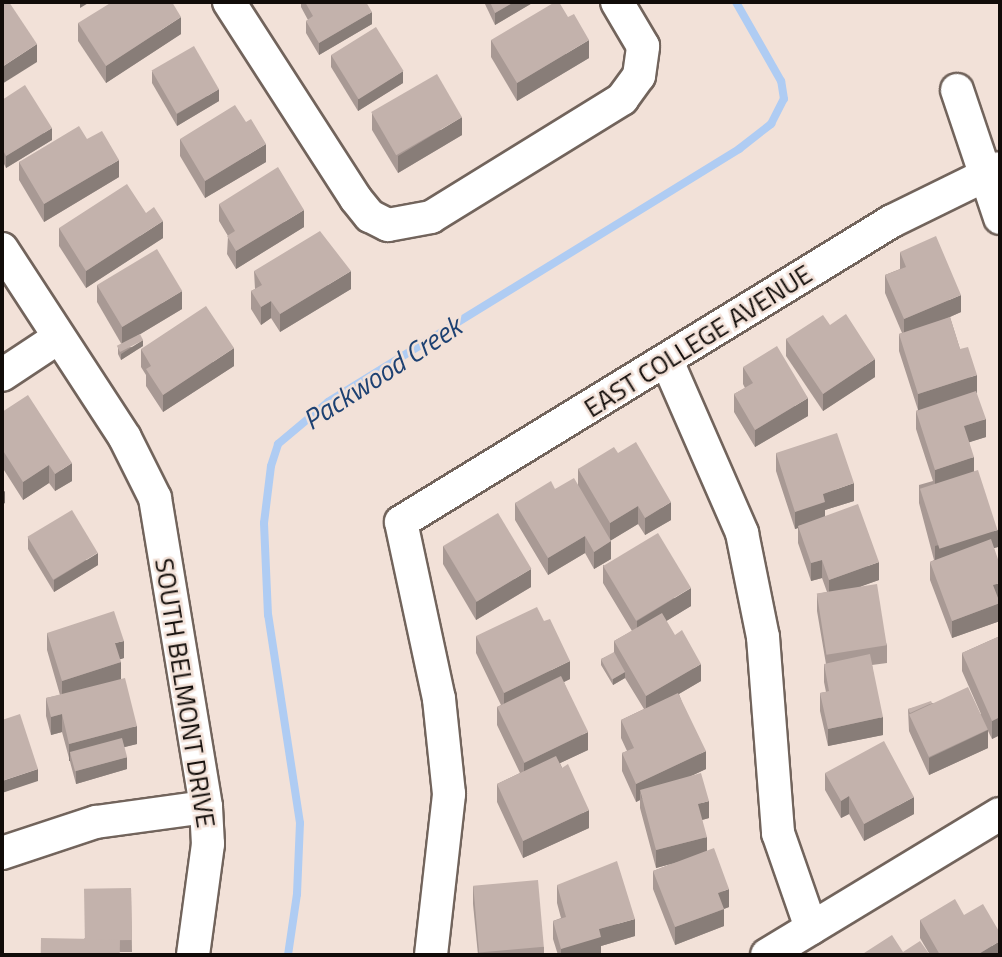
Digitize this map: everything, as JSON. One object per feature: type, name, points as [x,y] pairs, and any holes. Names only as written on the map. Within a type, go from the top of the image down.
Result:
[{"type":"street","points":[[229,2],[356,199],[370,216],[388,225],[430,217],[622,99],[639,76],[643,46],[617,2]]},
{"type":"street","points":[[957,90],[993,171],[1000,218]]},
{"type":"street","name":"EAST COLLEGE AVENUE","points":[[431,955],[449,794],[439,699],[401,522],[892,222],[993,171]]},
{"type":"street","name":"SOUTH BELMONT DRIVE","points":[[2,249],[125,438],[155,498],[206,807],[208,844],[193,955]]},
{"type":"street","points":[[2,375],[58,338]]},
{"type":"street","points":[[667,361],[742,533],[763,637],[778,832],[810,928]]},
{"type":"street","points":[[2,853],[96,822],[206,807]]},
{"type":"street","points":[[767,955],[1000,815]]},
{"type":"building","points":[[9,2],[37,44],[2,67],[2,4]]},
{"type":"building","points":[[112,2],[172,2],[181,17],[106,66],[78,23]]},
{"type":"building","points":[[305,2],[366,2],[372,12],[319,43],[306,21],[313,16]]},
{"type":"building","points":[[490,2],[514,2],[495,13]]},
{"type":"building","points":[[559,2],[568,17],[574,14],[589,40],[517,83],[491,40]]},
{"type":"building","points":[[376,27],[404,71],[359,99],[331,55]]},
{"type":"building","points":[[194,46],[219,89],[177,114],[152,70]]},
{"type":"building","points":[[437,74],[462,117],[396,155],[371,112]]},
{"type":"building","points":[[25,85],[52,128],[6,156],[2,148],[2,100]]},
{"type":"building","points":[[235,105],[246,122],[251,119],[266,144],[205,181],[180,139]]},
{"type":"building","points":[[79,126],[87,139],[102,131],[119,160],[44,204],[19,162]]},
{"type":"building","points":[[278,167],[304,210],[236,251],[227,236],[235,231],[219,204]]},
{"type":"building","points":[[127,184],[146,213],[154,207],[163,221],[86,271],[59,228]]},
{"type":"building","points":[[320,231],[351,271],[280,314],[271,301],[261,307],[251,291],[262,285],[254,271]]},
{"type":"building","points":[[936,236],[961,295],[904,319],[885,275],[906,267],[900,252]]},
{"type":"building","points":[[157,249],[182,291],[122,327],[97,285]]},
{"type":"building","points":[[206,306],[234,348],[163,395],[146,369],[151,366],[141,349]]},
{"type":"building","points":[[846,314],[875,359],[823,394],[786,339],[823,315],[830,325]]},
{"type":"building","points":[[950,317],[960,349],[968,347],[977,375],[918,394],[899,334]]},
{"type":"building","points":[[140,334],[143,340],[120,352],[117,346]]},
{"type":"building","points":[[777,346],[808,398],[755,430],[734,394],[753,383],[743,367]]},
{"type":"building","points":[[976,391],[986,419],[964,426],[974,457],[935,470],[916,411]]},
{"type":"building","points":[[28,395],[72,463],[55,474],[49,465],[23,482],[2,449],[2,412]]},
{"type":"building","points":[[837,433],[854,483],[823,494],[825,502],[795,512],[776,453]]},
{"type":"building","points":[[636,442],[671,502],[645,518],[638,506],[610,523],[578,469],[614,447],[618,453]]},
{"type":"building","points":[[978,470],[997,530],[939,549],[920,489]]},
{"type":"building","points":[[574,478],[611,541],[594,552],[585,536],[548,558],[515,503],[551,481],[555,489]]},
{"type":"building","points":[[858,504],[879,562],[829,580],[822,560],[811,563],[798,526]]},
{"type":"building","points":[[72,510],[98,553],[53,580],[27,537]]},
{"type":"building","points":[[498,513],[531,569],[477,602],[443,546]]},
{"type":"building","points":[[658,533],[691,588],[636,621],[603,566]]},
{"type":"building","points":[[991,539],[1000,565],[1000,583],[993,585],[1000,603],[952,621],[930,562]]},
{"type":"building","points":[[877,584],[887,645],[826,655],[817,594]]},
{"type":"building","points":[[537,607],[544,621],[550,619],[570,661],[504,693],[476,636]]},
{"type":"building","points":[[114,611],[124,641],[115,643],[121,662],[62,681],[47,633]]},
{"type":"building","points":[[662,613],[675,635],[682,630],[701,664],[646,696],[614,641]]},
{"type":"building","points":[[1000,636],[1000,717],[992,721],[962,653]]},
{"type":"building","points":[[614,652],[625,672],[612,679],[601,659]]},
{"type":"building","points":[[870,654],[883,717],[828,729],[820,693],[829,691],[824,664]]},
{"type":"building","points":[[561,676],[588,732],[524,763],[497,707]]},
{"type":"building","points":[[125,678],[137,726],[69,744],[62,714],[51,717],[46,698]]},
{"type":"building","points":[[968,687],[988,730],[929,757],[909,714]]},
{"type":"building","points":[[678,693],[706,751],[636,784],[622,753],[634,748],[621,720]]},
{"type":"building","points":[[931,701],[932,703],[910,713],[908,709]]},
{"type":"building","points":[[20,714],[38,769],[2,781],[2,720]]},
{"type":"building","points":[[122,738],[127,757],[75,771],[70,752]]},
{"type":"building","points":[[884,741],[914,797],[864,824],[849,796],[841,801],[825,773]]},
{"type":"building","points":[[556,756],[562,768],[568,764],[589,810],[523,841],[497,784]]},
{"type":"building","points":[[701,773],[709,801],[698,804],[707,837],[656,850],[640,790]]},
{"type":"building","points":[[714,848],[729,889],[718,893],[724,909],[675,927],[653,871]]},
{"type":"building","points":[[617,861],[635,919],[599,929],[601,937],[561,949],[553,921],[566,917],[557,885]]},
{"type":"building","points":[[538,880],[544,947],[479,952],[473,886]]},
{"type":"building","points":[[131,888],[132,940],[85,941],[84,889]]},
{"type":"building","points":[[955,899],[964,915],[983,904],[1000,933],[1000,941],[977,955],[940,955],[920,920]]},
{"type":"building","points":[[892,935],[903,952],[920,941],[930,955],[861,955]]},
{"type":"building","points":[[41,938],[120,939],[120,955],[41,955]]},
{"type":"waterway","name":"Packwood Creek","points":[[288,955],[297,894],[300,823],[268,615],[264,523],[271,466],[278,444],[328,402],[739,149],[771,124],[784,99],[781,81],[736,2]]}]
